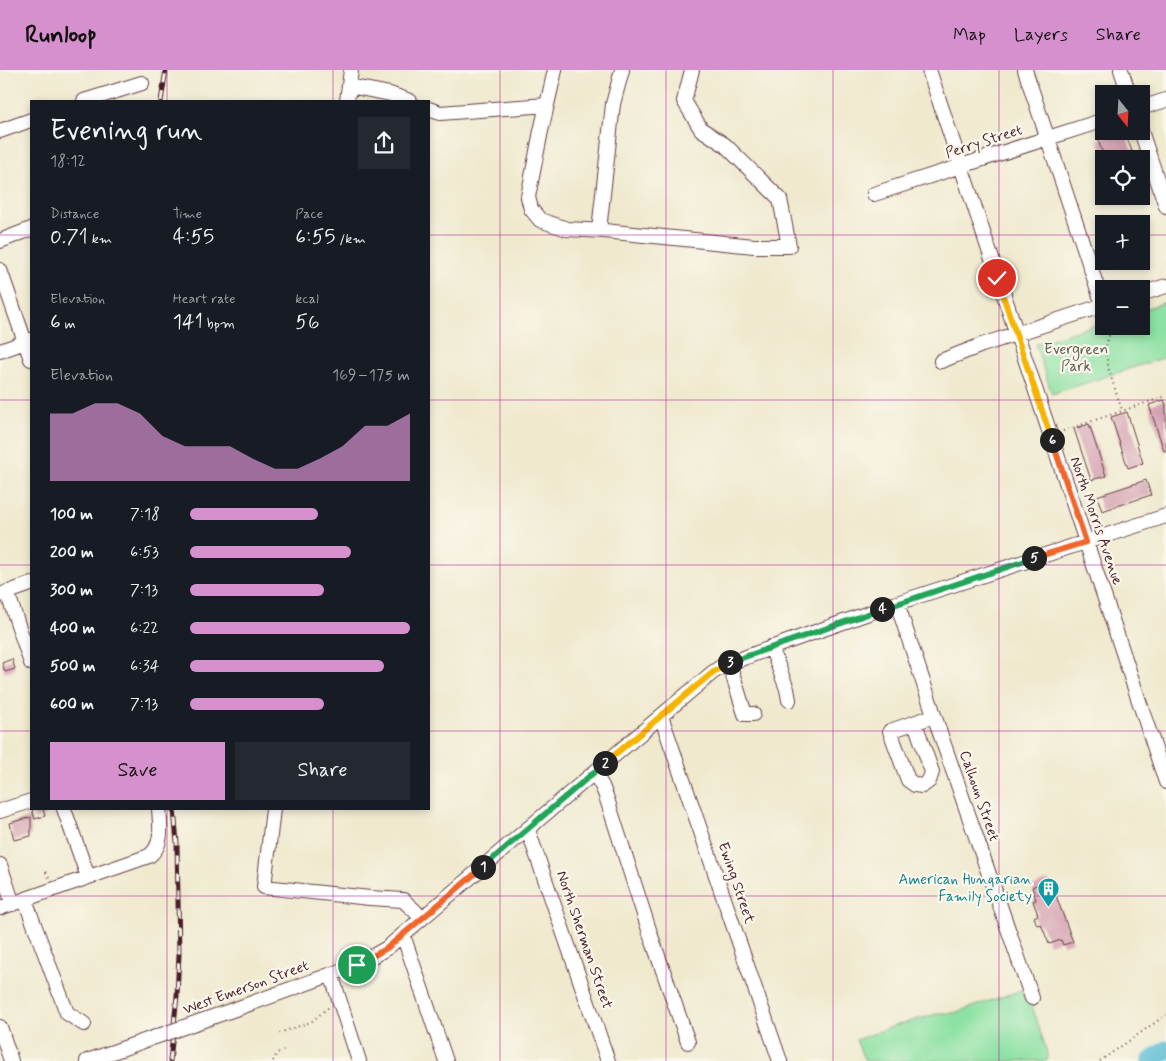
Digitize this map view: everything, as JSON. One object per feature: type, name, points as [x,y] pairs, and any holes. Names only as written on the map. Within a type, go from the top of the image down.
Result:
[{"type":"street","points":[[347,100],[351,70]]},
{"type":"street","points":[[556,70],[528,197],[531,209],[540,220],[567,229],[599,230],[754,246],[789,246],[780,199],[725,145],[701,129],[684,101],[692,70]]},
{"type":"street","points":[[599,230],[613,104],[622,70]]},
{"type":"street","name":"North Morris Avenue","points":[[929,70],[1166,782]]},
{"type":"street","points":[[1026,70],[1096,280]]},
{"type":"street","points":[[1121,70],[1126,85]]},
{"type":"street","points":[[87,100],[142,83]]},
{"type":"street","points":[[349,86],[390,94],[407,100]]},
{"type":"street","points":[[1150,105],[1166,100]]},
{"type":"street","points":[[430,109],[440,113],[547,105]]},
{"type":"street","points":[[0,131],[30,120]]},
{"type":"street","name":"Perry Street","points":[[874,194],[1095,123]]},
{"type":"street","points":[[1144,140],[1166,206]]},
{"type":"street","points":[[0,241],[30,229]]},
{"type":"street","points":[[0,270],[28,341],[0,351]]},
{"type":"street","points":[[1150,291],[1166,286]]},
{"type":"street","points":[[941,361],[1095,308]]},
{"type":"street","name":"West Emerson Street","points":[[87,1061],[241,1007],[373,957],[403,935],[712,673],[729,663],[897,603],[1166,516]]},
{"type":"street","points":[[30,584],[3,593],[30,660]]},
{"type":"street","name":"Calhoun Street","points":[[897,603],[934,716],[1032,998]]},
{"type":"street","points":[[765,650],[787,689],[789,700]]},
{"type":"street","points":[[729,663],[745,714],[753,714]]},
{"type":"street","name":"Ewing Street","points":[[661,716],[780,1061]]},
{"type":"street","points":[[915,723],[934,716]]},
{"type":"street","points":[[594,773],[606,796],[651,936],[688,1042]]},
{"type":"street","points":[[0,811],[30,801]]},
{"type":"street","points":[[64,810],[88,877]]},
{"type":"street","points":[[13,904],[149,856],[158,845],[160,834],[159,810]]},
{"type":"street","points":[[272,810],[264,887],[403,900],[421,919]]},
{"type":"street","name":"North Sherman Street","points":[[528,830],[608,1061]]},
{"type":"street","points":[[0,865],[13,904],[67,1013],[84,1024]]},
{"type":"street","points":[[403,935],[446,1061]]},
{"type":"street","points":[[330,974],[359,1061]]},
{"type":"street","points":[[0,1027],[12,1061]]},
{"type":"path","points":[[1109,335],[1105,348],[1109,371],[1122,410]]},
{"type":"path","points":[[1063,431],[1166,396]]},
{"type":"path","points":[[46,872],[48,878]]},
{"type":"path","points":[[279,1034],[311,1022],[330,1006]]},
{"type":"path","points":[[1100,1061],[1166,1015]]},
{"type":"path","points":[[273,1061],[277,1053],[284,1050]]},
{"type":"green space","name":"Evergreen Park","points":[[1166,302],[1166,357],[1052,394],[1035,344],[1095,325],[1095,335],[1150,335],[1150,307]]},
{"type":"green space","points":[[1022,990],[1026,1001],[1031,1002],[1048,1056],[1047,1061],[865,1061],[856,1040],[894,1026],[940,1013],[954,1013]]},
{"type":"building","points":[[1098,140],[1128,140],[1132,150],[1102,150]]},
{"type":"building","points":[[1164,400],[1166,405],[1166,451],[1164,451],[1149,405]]},
{"type":"building","points":[[1127,412],[1143,463],[1128,468],[1111,417]]},
{"type":"building","points":[[1089,424],[1106,476],[1091,480],[1074,429]]},
{"type":"building","points":[[1146,480],[1151,495],[1102,511],[1097,496]]},
{"type":"building","points":[[12,659],[15,669],[5,672],[2,663]]},
{"type":"building","points":[[32,810],[43,810],[45,816],[35,819]]},
{"type":"building","points":[[31,817],[31,836],[14,840],[10,823]]},
{"type":"building","name":"American Hungarian Family Society","points":[[1048,880],[1053,894],[1055,893],[1073,942],[1063,945],[1061,940],[1049,944],[1041,924],[1037,925],[1034,917],[1038,915],[1033,901],[1036,900],[1032,887]]},
{"type":"waterway","points":[[1151,1061],[1166,1050]]},
{"type":"railway","points":[[161,100],[166,70]]},
{"type":"railway","points":[[170,1061],[177,996],[179,954],[177,843],[174,810]]},
{"type":"place","name":"American Hungarian Family Society","points":[[1048,908]]},
{"type":"route","points":[[357,965],[387,948],[403,935],[722,666],[897,603],[1086,542],[997,278]]}]
